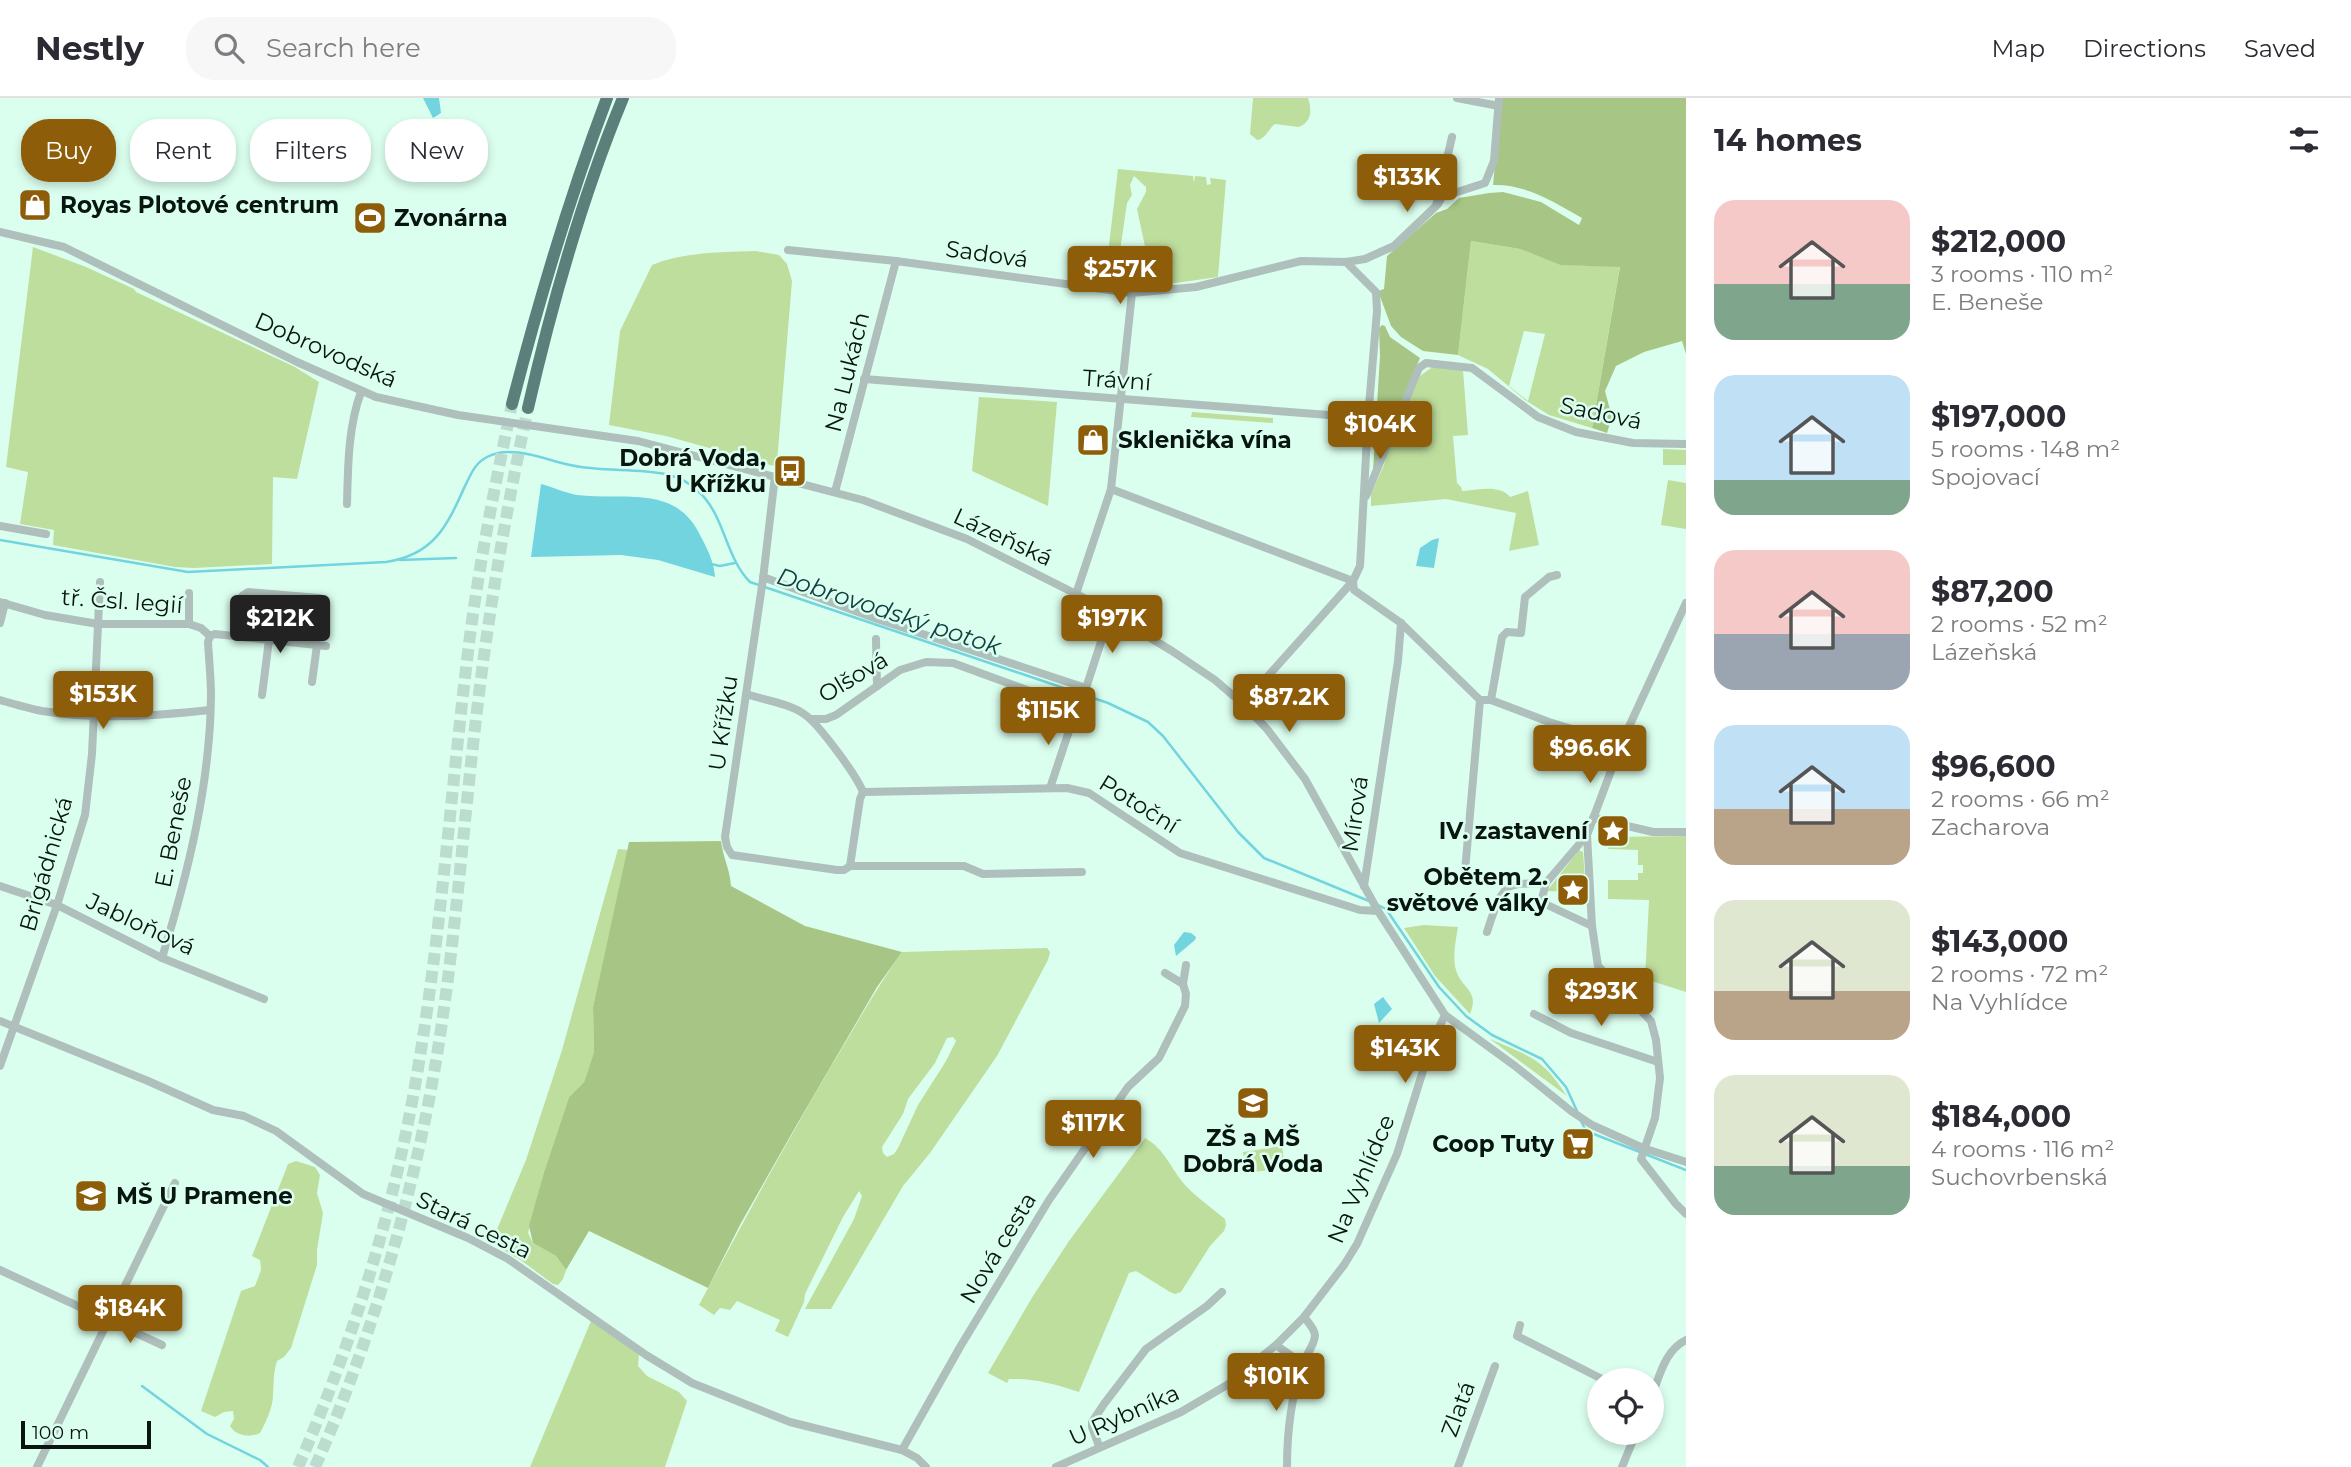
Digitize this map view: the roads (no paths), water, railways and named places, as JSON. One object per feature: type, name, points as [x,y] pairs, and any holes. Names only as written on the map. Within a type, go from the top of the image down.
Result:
[{"type":"highway","points":[[512,404],[555,248],[586,152],[607,98]]},
{"type":"highway","points":[[528,408],[570,251],[600,153],[623,98]]},
{"type":"street","points":[[1457,98],[1499,102]]},
{"type":"street","name":"Sadová","points":[[788,250],[896,261],[1132,293],[1196,287],[1301,261],[1346,262],[1365,259],[1386,251],[1436,206],[1442,197],[1485,183],[1494,160],[1499,102]]},
{"type":"street","points":[[1436,206],[1452,137]]},
{"type":"street","name":"Dobrovodská","points":[[0,232],[64,247],[360,395],[451,414],[638,440],[775,476]]},
{"type":"street","name":"Na Lukách","points":[[835,492],[896,261]]},
{"type":"street","points":[[1243,704],[1353,581],[1360,566],[1377,311],[1376,292],[1346,262]]},
{"type":"street","points":[[1076,594],[1111,489],[1132,293]]},
{"type":"street","name":"Sadová","points":[[1364,502],[1419,368],[1426,363],[1472,368],[1542,420],[1576,432],[1633,443],[1686,444]]},
{"type":"street","name":"Trávní","points":[[864,379],[1368,418]]},
{"type":"street","points":[[348,504],[349,451],[360,395]]},
{"type":"street","name":"Lázeňská","points":[[775,476],[863,500],[967,539],[1076,594],[1172,651],[1215,681],[1267,729],[1305,779],[1370,898],[1445,1015],[1571,1111],[1642,1153]]},
{"type":"street","name":"U Křížku","points":[[775,476],[763,578],[725,837],[727,848],[732,855],[837,870],[850,866],[964,866],[983,874],[1082,872]]},
{"type":"street","points":[[1111,489],[1353,581]]},
{"type":"street","points":[[0,526],[46,534]]},
{"type":"street","points":[[1491,700],[1502,638],[1507,632],[1521,634],[1525,597],[1557,575]]},
{"type":"street","points":[[763,578],[1086,688],[1110,614]]},
{"type":"street","points":[[1353,581],[1354,590],[1401,623],[1480,701],[1491,700],[1549,722],[1621,744]]},
{"type":"street","name":"Brigádnická","points":[[0,1066],[57,905],[85,815],[95,716],[100,582]]},
{"type":"street","points":[[236,636],[242,596],[247,592],[319,598]]},
{"type":"street","points":[[189,593],[189,625]]},
{"type":"street","points":[[0,623],[2,602]]},
{"type":"street","name":"tř. Čsl. legií","points":[[2,602],[45,615],[98,624],[189,625],[201,628],[210,636]]},
{"type":"street","points":[[1592,926],[1541,902],[1546,883],[1587,835],[1621,744],[1686,603]]},
{"type":"street","name":"Mírová","points":[[1364,886],[1398,661],[1401,623]]},
{"type":"street","points":[[210,636],[215,634],[322,645],[312,682]]},
{"type":"street","name":"E. Beneše","points":[[162,958],[184,886],[197,818],[210,710],[210,636]]},
{"type":"street","points":[[876,639],[877,685]]},
{"type":"street","points":[[262,695],[269,640]]},
{"type":"street","name":"Olšová","points":[[811,719],[826,719],[836,715],[900,670],[926,662],[953,663],[1068,703],[1073,709],[1073,719],[1051,788]]},
{"type":"street","points":[[746,694],[799,711],[811,719],[853,772],[863,792],[850,866]]},
{"type":"street","points":[[0,700],[41,710],[95,716],[138,717],[210,710]]},
{"type":"street","points":[[1465,871],[1480,701]]},
{"type":"street","name":"Potoční","points":[[863,792],[1067,788],[1088,793],[1180,853],[1360,909],[1378,911]]},
{"type":"street","points":[[1593,818],[1653,832],[1686,832]]},
{"type":"street","points":[[1587,835],[1592,926],[1598,965],[1651,1021],[1656,1040],[1660,1078],[1655,1118],[1642,1153]]},
{"type":"street","points":[[1487,932],[1496,905],[1505,890],[1511,886],[1546,883]]},
{"type":"street","name":"Jabloňová","points":[[0,886],[57,905],[162,958],[264,999]]},
{"type":"street","name":"Nová cesta","points":[[902,1450],[1049,1200],[1128,1087],[1159,1058],[1185,1006],[1183,984],[1186,965]]},
{"type":"street","points":[[1165,973],[1183,984]]},
{"type":"street","points":[[1534,1014],[1571,1033],[1658,1062]]},
{"type":"street","name":"Na Vyhlídce","points":[[1304,1317],[1344,1265],[1362,1233],[1397,1154],[1432,1042],[1445,1015]]},
{"type":"street","name":"Stará cesta","points":[[0,1021],[213,1110],[244,1116],[263,1124],[363,1194],[468,1238],[508,1259],[646,1355],[692,1382],[790,1422],[902,1450],[918,1458],[926,1467]]},
{"type":"street","points":[[1642,1153],[1686,1162]]},
{"type":"street","points":[[1642,1153],[1676,1204],[1686,1214]]},
{"type":"street","points":[[37,1467],[175,1183]]},
{"type":"street","points":[[0,1270],[162,1345]]},
{"type":"street","points":[[1099,1446],[1092,1422],[1146,1349],[1207,1306],[1222,1292]]},
{"type":"street","points":[[1287,1467],[1287,1439],[1294,1397],[1303,1364],[1315,1338],[1313,1329],[1304,1317]]},
{"type":"street","name":"U Rybníka","points":[[1056,1467],[1192,1405],[1227,1385],[1276,1345],[1304,1317]]},
{"type":"street","points":[[1520,1325],[1517,1336],[1587,1371]]},
{"type":"street","points":[[1663,1368],[1668,1356],[1679,1343],[1686,1340]]},
{"type":"street","points":[[1276,1345],[1303,1364]]},
{"type":"street","name":"Zlatá","points":[[1458,1467],[1495,1366]]},
{"type":"street","points":[[1622,1467],[1631,1445]]},
{"type":"water","points":[[423,98],[439,98],[441,113],[433,118]]},
{"type":"water","points":[[541,484],[577,495],[648,498],[678,508],[701,537],[712,561],[715,577],[658,560],[621,555],[531,557]]},
{"type":"water","points":[[1439,538],[1434,568],[1416,566],[1420,548]]},
{"type":"water","points":[[1184,932],[1191,933],[1196,937],[1195,940],[1176,956],[1174,945]]},
{"type":"water","points":[[1383,997],[1392,1009],[1379,1023],[1374,1004]]},
{"type":"waterway","name":"Dobrovodský potok","points":[[0,540],[188,572],[386,562],[416,553],[437,536],[452,514],[474,469],[483,459],[496,453],[517,452],[582,467],[670,475],[691,485],[707,501],[735,561],[750,582],[1108,703],[1148,722],[1163,736],[1238,832],[1264,858],[1369,901]]},
{"type":"waterway","points":[[400,560],[456,558]]},
{"type":"waterway","points":[[711,564],[720,566],[735,563]]},
{"type":"waterway","name":"Dobrovodský potok","points":[[1378,905],[1386,909],[1439,987],[1466,1016],[1492,1035],[1542,1059],[1566,1087],[1577,1111]]},
{"type":"waterway","name":"Dobrovodský potok","points":[[1581,1121],[1586,1131],[1686,1170]]},
{"type":"waterway","points":[[142,1386],[207,1434],[260,1460],[268,1467]]},
{"type":"tunnel","points":[[298,1467],[333,1382],[363,1296],[388,1208],[409,1118],[436,944],[472,621],[487,527],[512,404]]},
{"type":"tunnel","points":[[315,1467],[349,1384],[378,1299],[403,1213],[424,1125],[449,974],[486,641],[528,408]]},
{"type":"place","name":"Royas Plotové centrum","points":[[35,205]]},
{"type":"place","name":"Zvonárna","points":[[370,218]]},
{"type":"place","name":"Sklenička vína","points":[[1093,440]]},
{"type":"place","name":"Dobrá Voda, U Křížku","points":[[790,471]]},
{"type":"place","name":"IV. zastavení","points":[[1613,831]]},
{"type":"place","name":"Obětem 2. světové války","points":[[1573,890]]},
{"type":"place","name":"ZŠ a MŠ Dobrá Voda","points":[[1253,1103]]},
{"type":"place","name":"Coop Tuty","points":[[1578,1144]]},
{"type":"place","name":"MŠ U Pramene","points":[[91,1196]]}]
